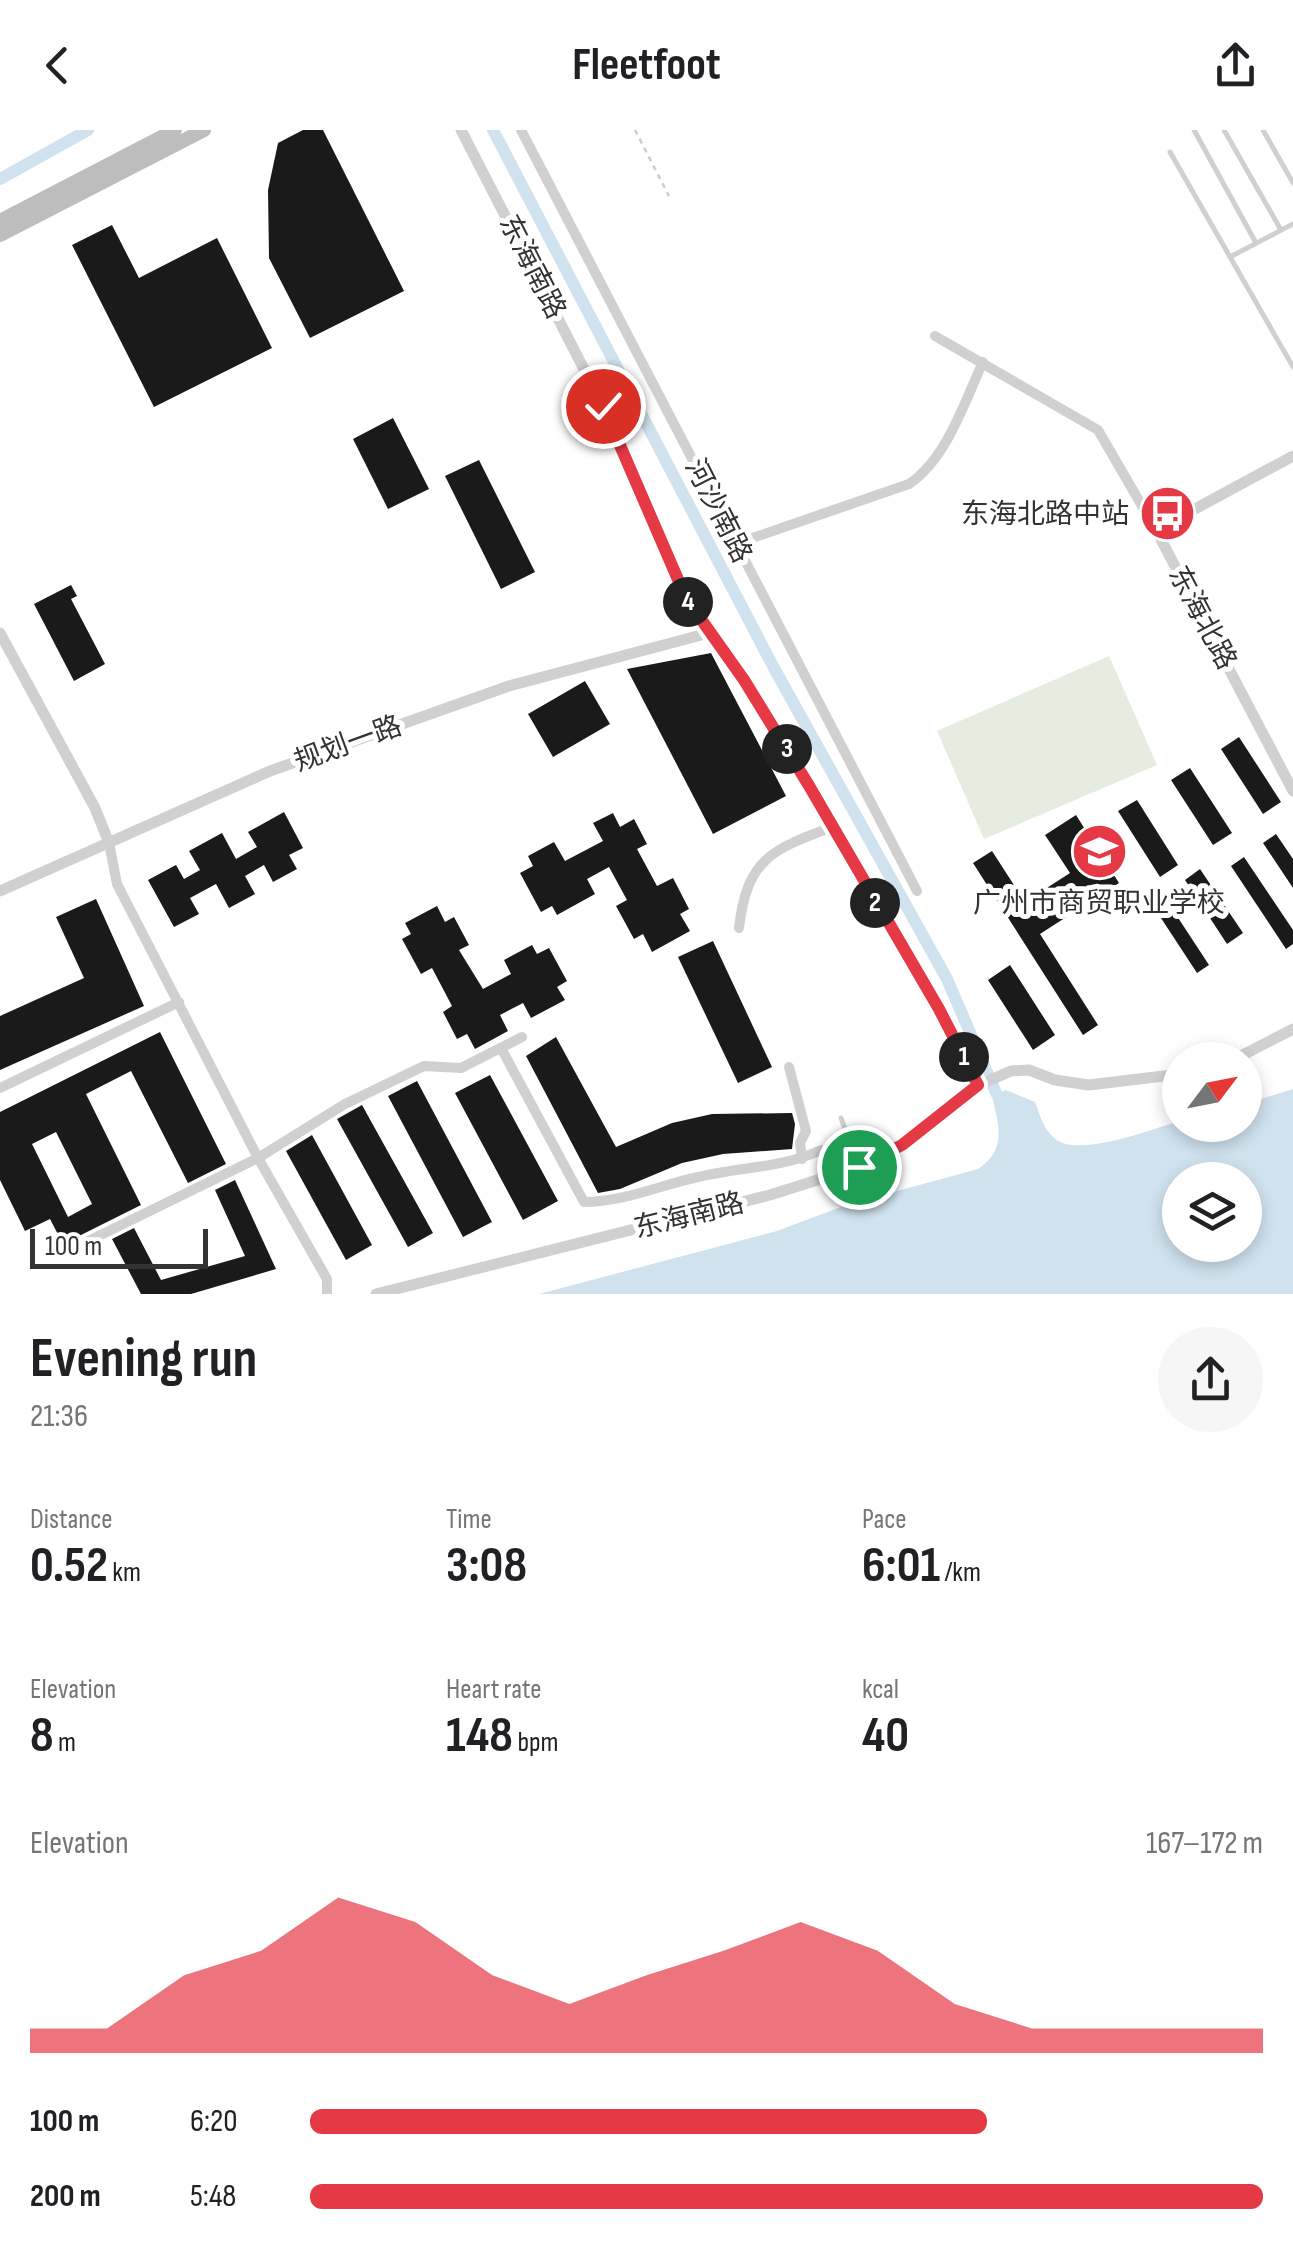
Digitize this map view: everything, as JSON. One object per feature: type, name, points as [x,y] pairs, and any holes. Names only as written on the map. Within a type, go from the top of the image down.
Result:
[{"type":"main road","points":[[0,221],[175,130]]},
{"type":"main road","points":[[0,235],[204,130]]},
{"type":"street","name":"东海南路","points":[[461,130],[603,406],[686,598],[765,714],[983,1082]]},
{"type":"street","name":"河沙南路","points":[[521,130],[917,891]]},
{"type":"street","points":[[934,336],[1098,430],[1156,530],[1293,456]]},
{"type":"street","points":[[735,544],[909,484],[924,474],[946,440],[983,362]]},
{"type":"street","name":"东海北路","points":[[1156,530],[1293,791]]},
{"type":"street","name":"规划一路","points":[[0,891],[270,771],[509,686],[710,632]]},
{"type":"street","points":[[0,633],[95,808],[110,843],[117,884],[258,1158],[327,1278],[327,1294]]},
{"type":"street","points":[[739,928],[743,892],[752,874],[783,846],[832,828]]},
{"type":"street","points":[[0,1088],[179,1002]]},
{"type":"street","points":[[1262,1045],[1293,1029]]},
{"type":"street","points":[[68,1251],[258,1158],[344,1104],[424,1066],[461,1068],[522,1036]]},
{"type":"street","points":[[500,1048],[584,1202],[605,1202],[697,1177],[802,1159],[821,1150]]},
{"type":"street","points":[[789,1068],[806,1131],[800,1142],[802,1159]]},
{"type":"street","name":"东海南路","points":[[376,1294],[770,1195],[859,1167],[902,1145],[983,1082],[1006,1073],[1030,1070],[1055,1080],[1089,1085],[1162,1076]]},
{"type":"lane","points":[[1194,130],[1256,243]]},
{"type":"lane","points":[[1224,130],[1282,230]]},
{"type":"lane","points":[[1263,130],[1293,183]]},
{"type":"lane","points":[[1170,152],[1293,366]]},
{"type":"lane","points":[[1230,257],[1293,224]]},
{"type":"lane","points":[[841,1118],[859,1167]]},
{"type":"path","points":[[635,130],[669,196]]},
{"type":"shaded area","points":[[1109,656],[1157,765],[984,839],[937,731]]},
{"type":"water","points":[[1293,1089],[1293,1294],[539,1294],[777,1231],[846,1205],[978,1169],[993,1154],[999,1137],[992,1096],[1006,1090],[1035,1102],[1044,1126],[1065,1144],[1115,1140],[1162,1126],[1162,1142],[1262,1142],[1262,1099]]},
{"type":"building","points":[[303,130],[323,130],[404,291],[310,338],[269,258],[268,190],[278,143]]},
{"type":"building","points":[[112,225],[139,278],[217,238],[272,348],[154,407],[72,245]]},
{"type":"building","points":[[393,418],[429,489],[388,509],[353,439]]},
{"type":"building","points":[[479,460],[535,572],[501,589],[445,476]]},
{"type":"building","points":[[71,585],[77,596],[71,599],[105,664],[74,681],[34,604]]},
{"type":"building","points":[[711,653],[786,796],[713,834],[627,669]]},
{"type":"building","points":[[585,681],[610,724],[553,757],[528,714]]},
{"type":"building","points":[[1239,737],[1281,802],[1263,814],[1221,749]]},
{"type":"building","points":[[1190,768],[1232,833],[1213,845],[1171,780]]},
{"type":"building","points":[[1137,800],[1178,865],[1160,877],[1118,811]]},
{"type":"building","points":[[284,812],[303,848],[289,855],[297,869],[273,882],[264,865],[245,876],[255,894],[229,908],[216,884],[190,898],[199,914],[174,927],[148,880],[176,865],[184,879],[200,870],[189,851],[222,833],[236,859],[257,847],[248,832]]},
{"type":"building","points":[[613,813],[620,827],[634,819],[647,844],[637,849],[657,886],[673,878],[689,909],[680,914],[690,931],[652,952],[643,934],[634,939],[616,906],[627,900],[609,867],[587,879],[595,894],[557,915],[552,906],[541,912],[520,873],[533,866],[528,856],[554,842],[565,861],[603,841],[593,823]]},
{"type":"building","points":[[1076,815],[1119,883],[1040,934],[1098,1025],[1083,1035],[973,863],[992,851],[1025,902],[1070,873],[1045,835]]},
{"type":"building","points":[[1276,834],[1293,859],[1293,888],[1263,843]]},
{"type":"building","points":[[1244,857],[1293,930],[1293,944],[1286,949],[1231,866]]},
{"type":"building","points":[[1200,869],[1243,933],[1227,944],[1185,880]]},
{"type":"building","points":[[96,899],[144,1006],[0,1070],[0,1016],[84,978],[56,917]]},
{"type":"building","points":[[437,906],[445,922],[454,917],[469,945],[459,950],[483,989],[511,974],[504,960],[532,945],[537,954],[549,948],[567,981],[557,987],[565,1000],[531,1018],[523,1003],[500,1015],[508,1031],[475,1049],[467,1034],[457,1039],[443,1012],[452,1006],[432,968],[421,974],[402,939],[411,934],[405,923]]},
{"type":"building","points":[[1171,907],[1209,965],[1197,973],[1159,915]]},
{"type":"building","points":[[713,941],[772,1067],[738,1083],[678,957]]},
{"type":"building","points":[[1010,965],[1055,1035],[1033,1050],[988,980]]},
{"type":"building","points":[[160,1032],[226,1164],[188,1183],[131,1071],[86,1094],[141,1205],[63,1244],[50,1219],[25,1231],[0,1180],[0,1112]],"holes":[[[56,1132],[92,1204],[68,1217],[32,1144]]]},
{"type":"building","points":[[556,1037],[616,1147],[672,1123],[712,1114],[792,1113],[792,1149],[723,1154],[682,1163],[620,1189],[598,1193],[526,1056]]},
{"type":"building","points":[[490,1075],[558,1201],[523,1220],[455,1093]]},
{"type":"building","points":[[417,1081],[492,1222],[463,1237],[388,1096]]},
{"type":"building","points":[[362,1105],[433,1233],[408,1247],[337,1119]]},
{"type":"building","points":[[312,1135],[372,1245],[346,1260],[286,1151]]},
{"type":"building","points":[[235,1180],[276,1269],[191,1294],[141,1294],[112,1239],[134,1228],[161,1280],[245,1256],[215,1190]]},
{"type":"waterway","points":[[0,179],[88,130]]},
{"type":"waterway","points":[[493,130],[775,670],[947,979],[996,1093]]},
{"type":"place","name":"东海北路中站","points":[[1168,514]]},
{"type":"place","name":"广州市商贸职业学校","points":[[1099,852]]},
{"type":"route","points":[[603,406],[686,598],[744,680],[808,784],[952,1031],[978,1085],[902,1145],[859,1167]]}]
